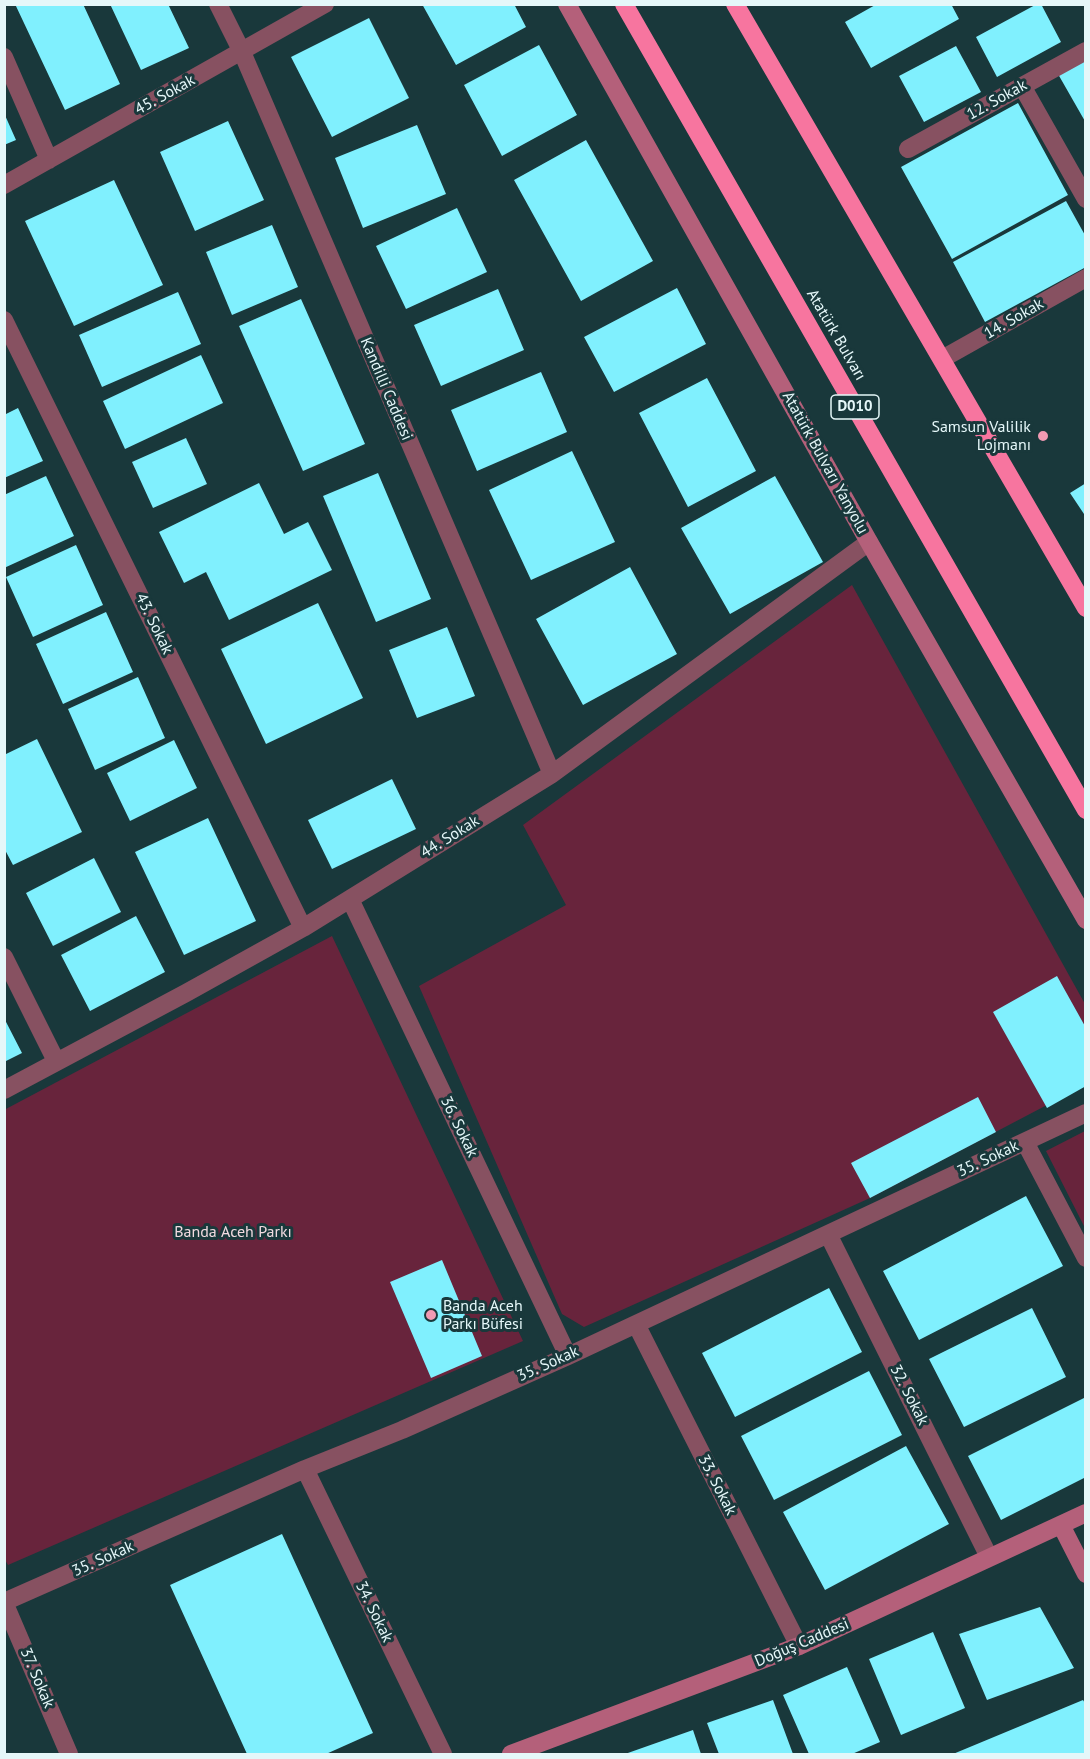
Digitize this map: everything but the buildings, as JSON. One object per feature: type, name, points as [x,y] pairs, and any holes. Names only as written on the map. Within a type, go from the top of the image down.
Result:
[{"type":"highway","name":"Atatürk Bulvarı","points":[[624,4],[1086,810]]},
{"type":"highway","points":[[735,4],[1086,608]]},
{"type":"main road","name":"Atatürk Bulvarı Yanyolu","points":[[567,4],[869,542],[1086,920]]},
{"type":"main road","name":"Doğuş Caddesi","points":[[511,1755],[799,1647],[1086,1513]]},
{"type":"main road","points":[[1061,1525],[1086,1574]]},
{"type":"street","name":"Kandilli Caddesi","points":[[218,4],[242,52],[552,774]]},
{"type":"street","name":"45. Sokak","points":[[4,185],[325,4]]},
{"type":"street","name":"12. Sokak","points":[[908,149],[1086,51]]},
{"type":"street","points":[[4,57],[49,160]]},
{"type":"street","points":[[1022,86],[1086,199]]},
{"type":"street","name":"14. Sokak","points":[[942,359],[1086,278]]},
{"type":"street","name":"43. Sokak","points":[[4,320],[303,928]]},
{"type":"street","name":"44. Sokak","points":[[4,1090],[303,928],[552,774],[869,542]]},
{"type":"street","name":"36. Sokak","points":[[350,898],[568,1356]]},
{"type":"street","points":[[4,957],[56,1061]]},
{"type":"street","name":"35. Sokak","points":[[4,1602],[568,1356],[1086,1113]]},
{"type":"street","points":[[1025,1142],[1086,1258]]},
{"type":"street","name":"32. Sokak","points":[[828,1234],[989,1557]]},
{"type":"street","name":"33. Sokak","points":[[636,1324],[799,1647]]},
{"type":"street","name":"34. Sokak","points":[[305,1469],[443,1755]]},
{"type":"street","name":"37. Sokak","points":[[4,1602],[69,1755]]},
{"type":"green space","points":[[852,585],[1085,1004],[1085,1085],[870,1198],[584,1327],[562,1314],[419,986],[566,905],[523,825]]},
{"type":"green space","name":"Banda Aceh Parkı","points":[[332,936],[523,1341],[8,1565],[4,1558],[4,1110]]},
{"type":"green space","points":[[1085,1131],[1085,1228],[1046,1151]]},
{"type":"place","name":"Samsun Valilik Lojmanı","points":[[1043,436]]},
{"type":"place","name":"Banda Aceh Parkı Büfesi","points":[[431,1315]]}]
